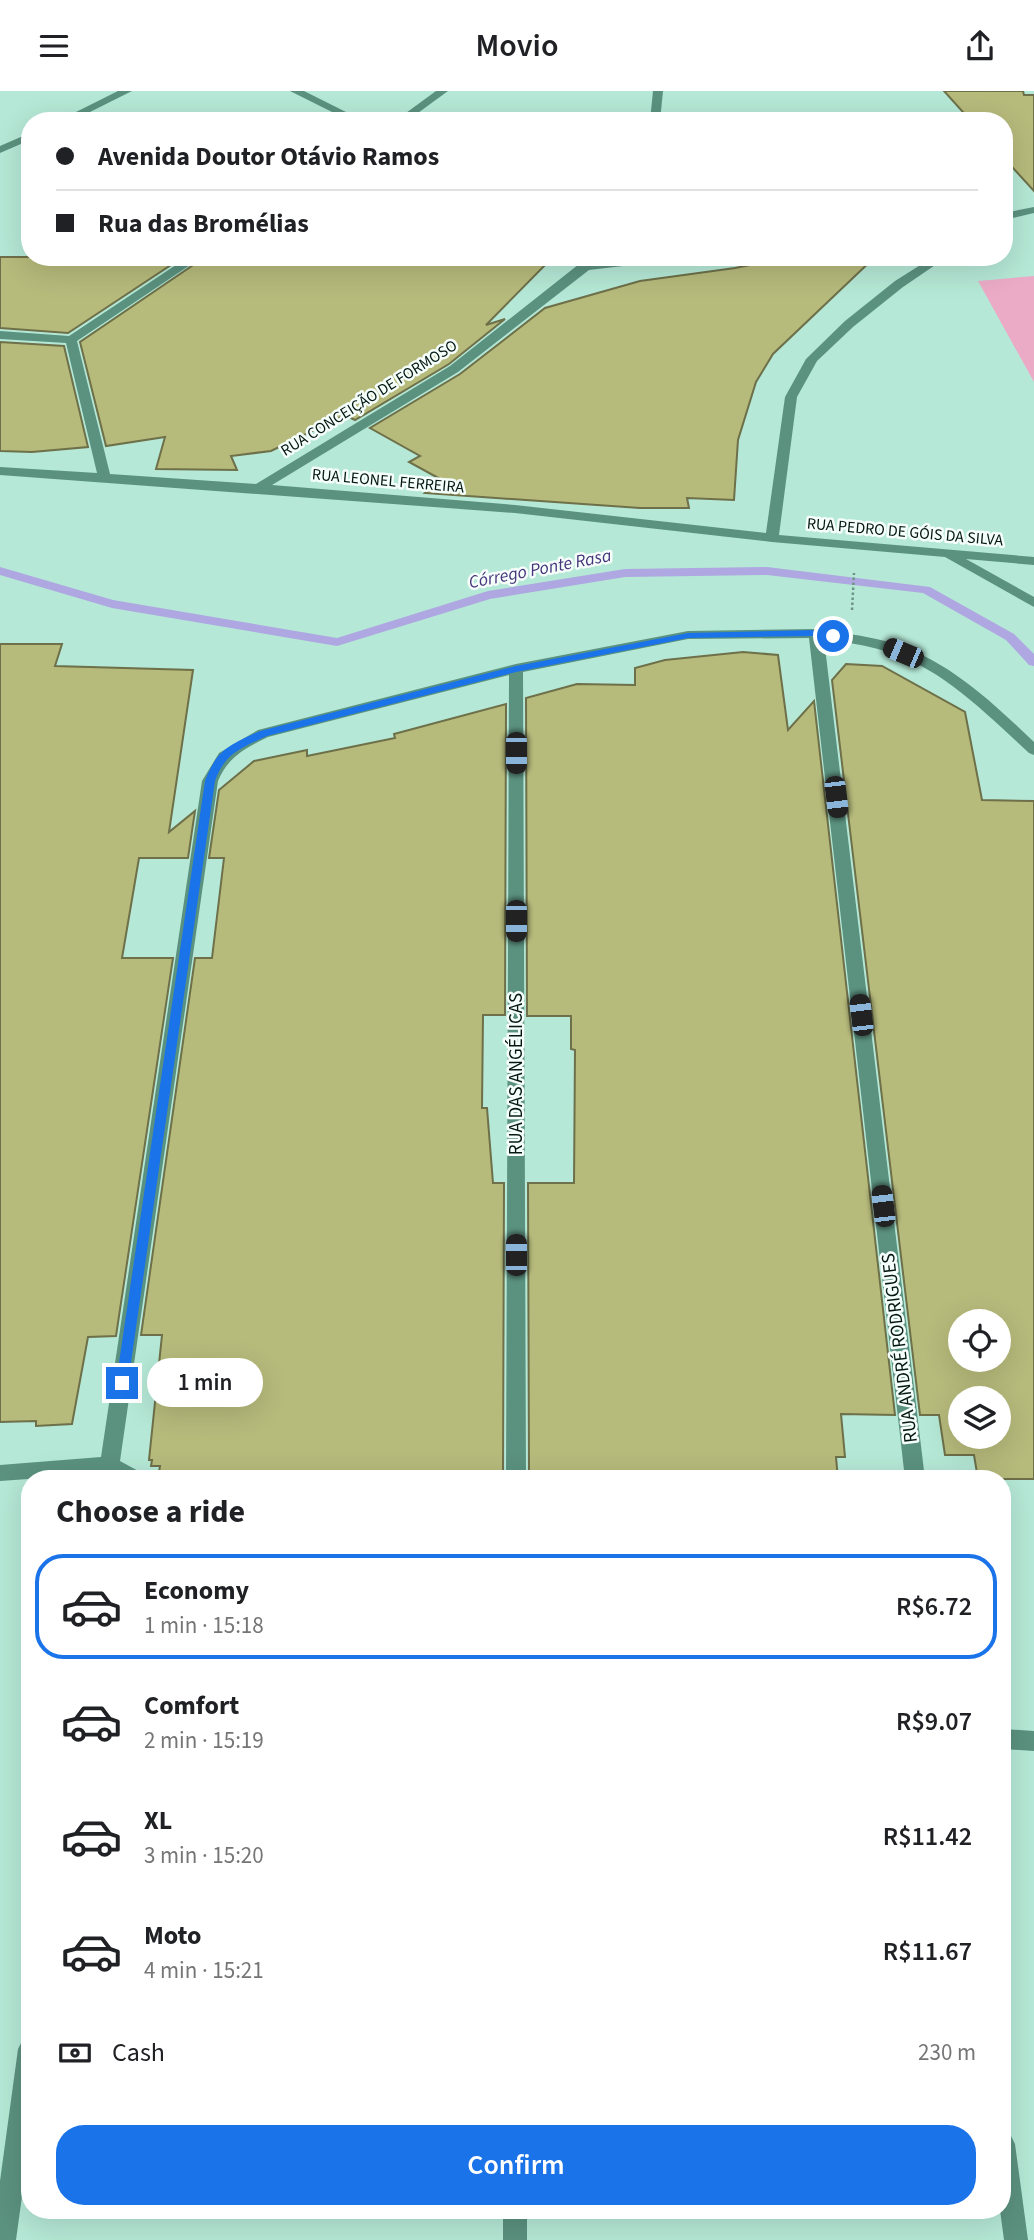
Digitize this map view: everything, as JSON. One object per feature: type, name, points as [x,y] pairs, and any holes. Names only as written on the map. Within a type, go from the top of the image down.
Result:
[{"type":"street","points":[[82,112],[127,91]]},
{"type":"street","points":[[295,91],[340,112]]},
{"type":"street","points":[[413,112],[443,91]]},
{"type":"street","points":[[656,112],[658,91]]},
{"type":"street","points":[[0,150],[21,140]]},
{"type":"street","points":[[1013,214],[1034,210]]},
{"type":"street","points":[[0,335],[71,340],[182,266]]},
{"type":"street","name":"RUA CONCEIÇÃO DE FORMOSO","points":[[258,488],[454,369],[585,266]]},
{"type":"street","points":[[772,538],[790,397],[812,359],[849,324],[899,284],[927,266]]},
{"type":"street","points":[[71,340],[105,479]]},
{"type":"street","name":"RUA LEONEL FERREIRA","points":[[0,471],[515,509],[772,538]]},
{"type":"street","name":"RUA PEDRO DE GÓIS DA SILVA","points":[[772,538],[1034,561]]},
{"type":"street","points":[[946,554],[1034,603]]},
{"type":"street","points":[[109,1470],[210,781],[217,761],[236,746],[263,733],[516,669],[688,635],[816,633],[883,645],[922,661],[968,688],[1034,750]]},
{"type":"street","name":"RUA ANDRÉ RODRIGUES","points":[[816,633],[914,1470]]},
{"type":"street","name":"RUA DAS ANGÉLICAS","points":[[516,669],[516,1470]]},
{"type":"street","points":[[0,1473],[21,1473]]},
{"type":"street","points":[[1011,1740],[1034,1741]]},
{"type":"street","points":[[4,2240],[21,2115]]},
{"type":"street","points":[[1011,2203],[1016,2240]]},
{"type":"street","points":[[515,2219],[515,2240]]},
{"type":"path","points":[[852,597],[854,565]]},
{"type":"shaded area","points":[[1034,276],[1034,382],[978,281]]},
{"type":"building","points":[[944,91],[1023,91],[1024,95],[1034,95],[1034,191],[1013,168],[1013,112],[963,112]]},
{"type":"building","points":[[0,257],[21,257],[21,266],[169,266],[68,333],[0,328]]},
{"type":"building","points":[[192,266],[544,266],[486,325],[505,319],[449,364],[355,420],[345,415],[271,451],[231,456],[237,470],[156,469],[165,437],[106,446],[80,342]]},
{"type":"building","points":[[866,266],[773,354],[756,382],[738,440],[734,500],[687,498],[689,508],[640,508],[425,493],[442,480],[409,462],[420,456],[370,428],[460,374],[545,308],[640,281],[735,268]]},
{"type":"building","points":[[0,342],[64,346],[88,447],[32,452],[0,451]]},
{"type":"building","points":[[0,644],[62,644],[55,666],[193,670],[169,832],[195,811],[188,858],[139,858],[122,958],[173,958],[116,1336],[88,1337],[72,1424],[36,1426],[36,1421],[0,1422]]},
{"type":"building","points":[[743,652],[778,655],[788,730],[814,701],[895,1415],[841,1414],[845,1457],[836,1457],[837,1470],[529,1470],[528,1183],[574,1183],[575,1050],[571,1049],[571,1016],[527,1016],[526,698],[577,684],[635,685],[635,668],[665,660]]},
{"type":"building","points":[[846,664],[882,666],[965,712],[982,800],[1034,801],[1034,1479],[1011,1479],[1011,1470],[976,1470],[974,1455],[945,1455],[939,1415],[920,1415],[832,680]]},
{"type":"building","points":[[506,704],[505,1015],[483,1015],[482,1108],[487,1108],[493,1183],[504,1183],[503,1470],[159,1470],[160,1466],[151,1466],[152,1460],[149,1460],[162,1335],[141,1335],[195,958],[212,958],[224,858],[209,858],[219,790],[254,761],[307,750],[307,756],[395,738],[394,734]]},
{"type":"waterway","name":"Córrego Ponte Rasa","points":[[0,571],[112,604],[337,642],[488,595],[625,573],[767,571],[926,590],[1010,637],[1034,662]]},
{"type":"route","points":[[122,1383],[210,781],[217,761],[236,746],[263,733],[516,669],[688,635],[816,633],[833,636]]}]
